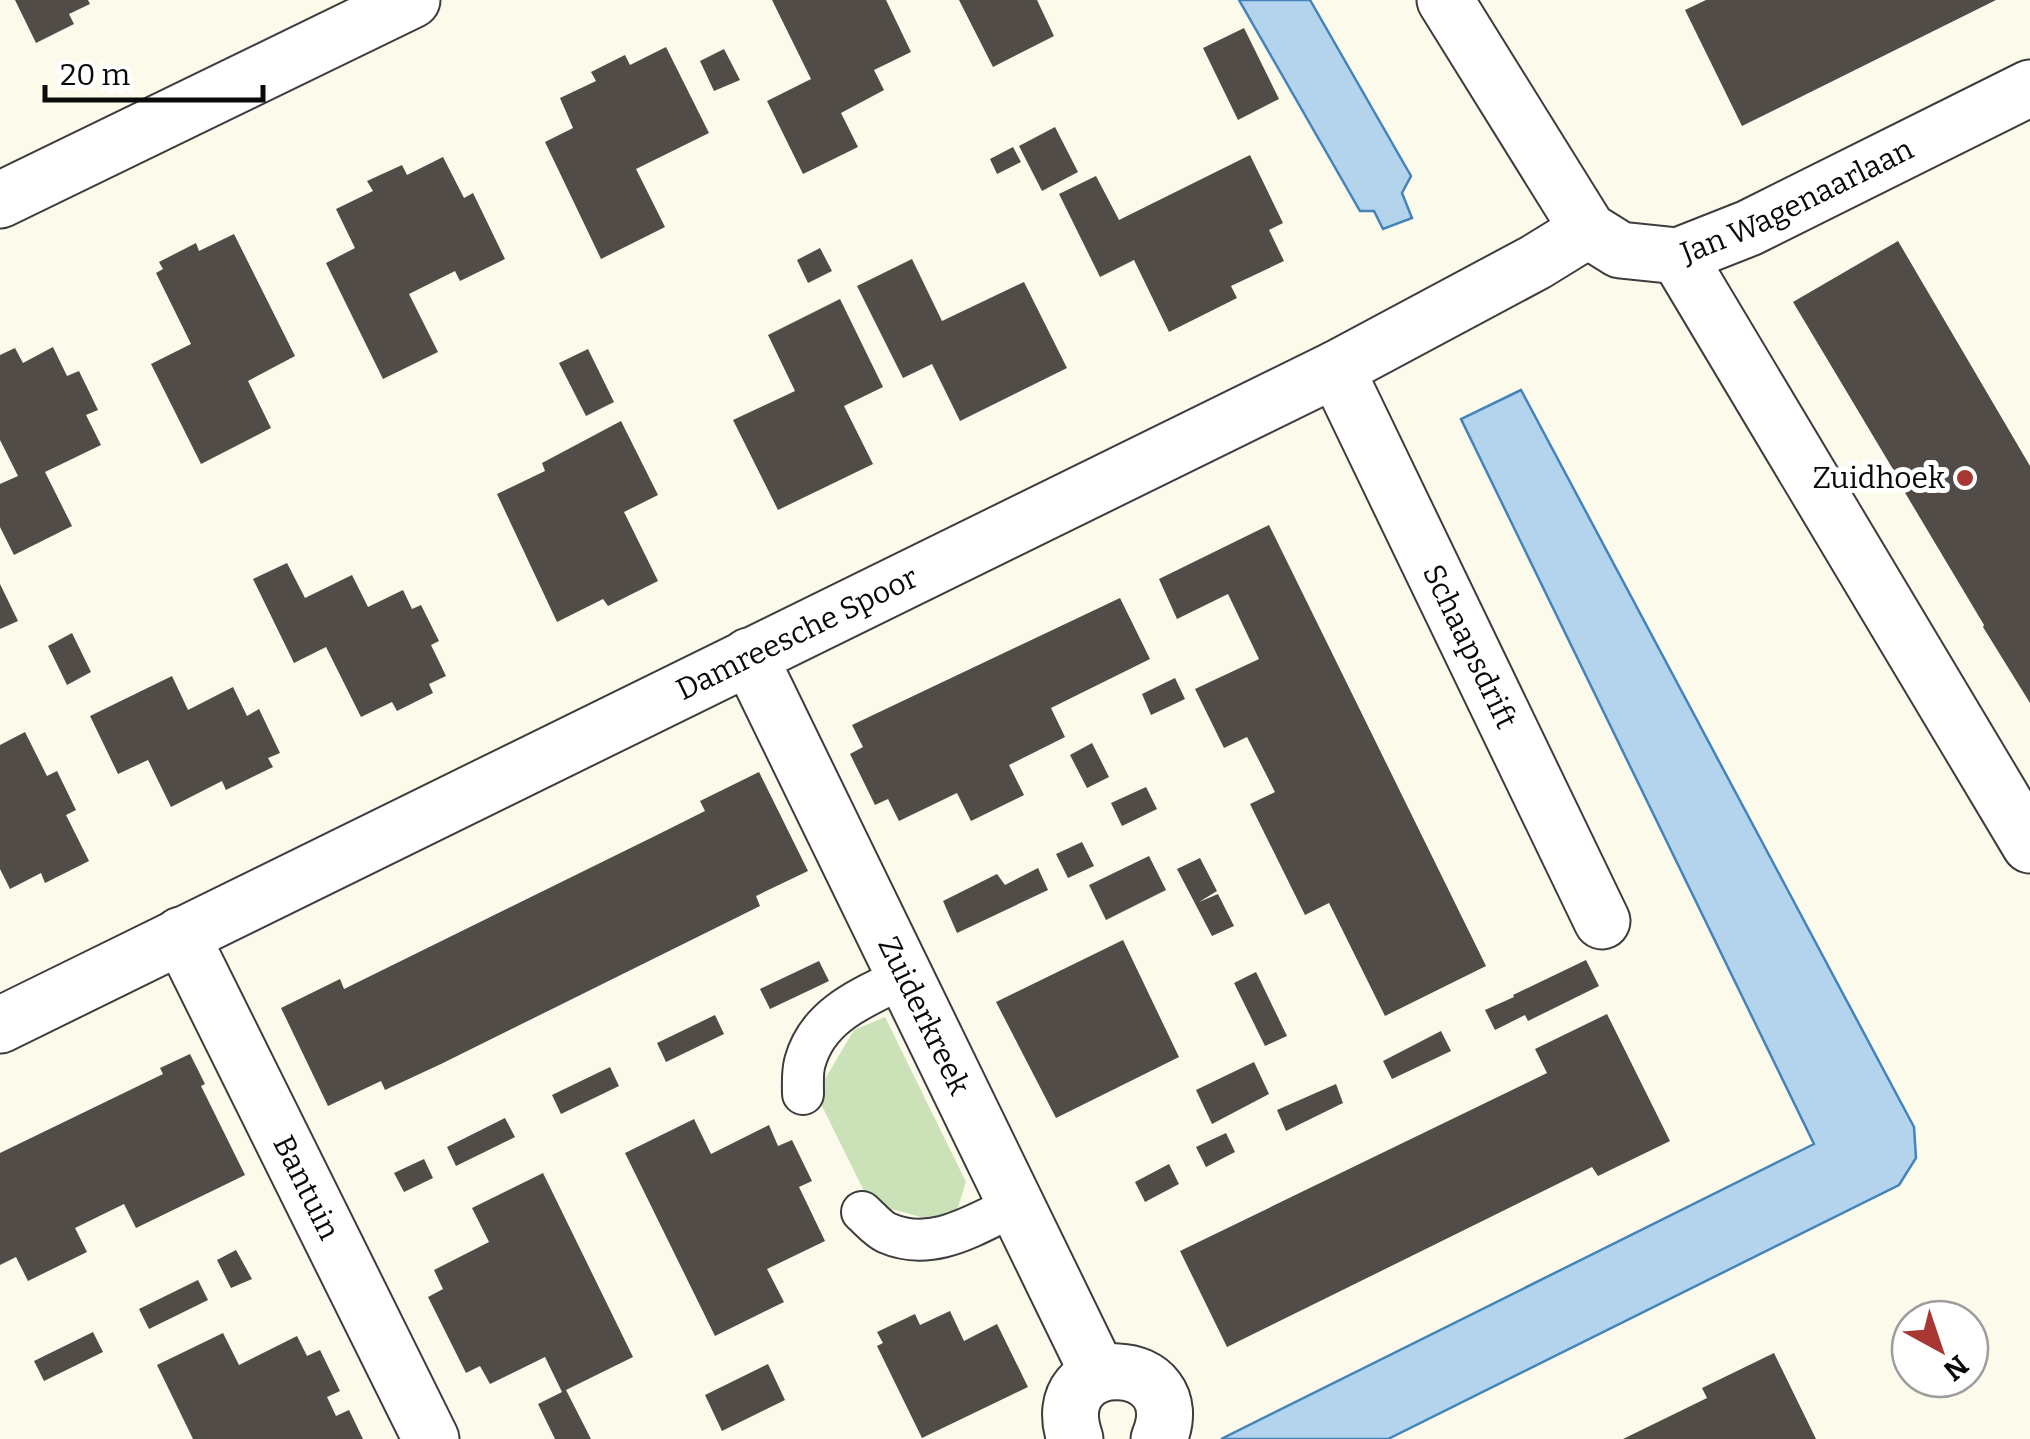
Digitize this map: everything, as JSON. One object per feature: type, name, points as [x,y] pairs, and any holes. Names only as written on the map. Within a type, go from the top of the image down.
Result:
[{"type":"street","points":[[0,200],[412,0]]},
{"type":"street","points":[[1445,0],[1588,230]]},
{"type":"street","name":"Jan Wagenaarlaan","points":[[1588,230],[1620,250],[1678,256],[1749,228],[2030,88]]},
{"type":"street","name":"Damreesche Spoor","points":[[0,1025],[1336,369],[1588,230]]},
{"type":"street","points":[[1678,256],[2030,845]]},
{"type":"street","name":"Schaapsdrift","points":[[1336,369],[1602,921]]},
{"type":"street","name":"Zuiderkreek","points":[[749,656],[1098,1373]]},
{"type":"street","name":"Bantuin","points":[[181,935],[433,1439],[445,1435],[468,1439]]},
{"type":"street","points":[[1075,1439],[1070,1408],[1076,1394],[1098,1373],[1114,1370],[1145,1378],[1156,1389],[1163,1404],[1164,1420],[1159,1439]]},
{"type":"lane","points":[[803,1094],[804,1065],[816,1034],[845,1007],[905,977]]},
{"type":"lane","points":[[862,1212],[884,1232],[914,1241],[946,1238],[1016,1205]]},
{"type":"green space","points":[[885,1017],[966,1182],[957,1210],[935,1221],[870,1203],[816,1094],[854,1030]]},
{"type":"water","points":[[1239,0],[1310,0],[1411,176],[1402,193],[1412,218],[1383,229],[1374,211],[1360,211]]},
{"type":"water","points":[[1521,390],[1914,1127],[1916,1158],[1899,1185],[1388,1439],[1221,1439],[1814,1144],[1461,419]]},
{"type":"building","points":[[15,0],[88,0],[90,4],[69,14],[74,24],[36,43]]},
{"type":"building","points":[[772,0],[886,0],[911,52],[874,70],[884,90],[841,113],[858,147],[803,174],[767,101],[811,79]]},
{"type":"building","points":[[959,0],[1037,0],[1054,36],[993,67]]},
{"type":"building","points":[[1706,0],[1996,0],[1742,126],[1685,10]]},
{"type":"building","points":[[1244,28],[1279,99],[1238,120],[1203,48]]},
{"type":"building","points":[[666,47],[709,133],[636,169],[665,227],[601,259],[545,142],[573,128],[560,98],[596,81],[591,72],[625,55],[630,65]]},
{"type":"building","points":[[724,49],[740,80],[714,91],[700,61]]},
{"type":"building","points":[[1055,127],[1078,172],[1042,191],[1019,146]]},
{"type":"building","points":[[1013,147],[1021,162],[997,174],[990,159]]},
{"type":"building","points":[[1250,155],[1283,223],[1269,230],[1284,261],[1231,286],[1237,298],[1169,332],[1134,260],[1100,277],[1059,194],[1096,176],[1119,220]]},
{"type":"building","points":[[443,157],[464,198],[473,193],[505,259],[460,281],[455,271],[409,294],[438,352],[383,379],[326,263],[355,248],[336,209],[373,191],[367,181],[402,165],[407,175]]},
{"type":"building","points":[[234,234],[295,356],[248,381],[271,428],[201,464],[151,364],[191,344],[156,273],[163,269],[159,262],[196,243],[199,251]]},
{"type":"building","name":"Zuidhoek","points":[[1898,241],[2030,466],[2030,703],[1793,302]]},
{"type":"building","points":[[820,248],[832,271],[808,283],[797,260]]},
{"type":"building","points":[[912,259],[942,321],[1024,282],[1067,368],[960,421],[932,364],[903,378],[857,286]]},
{"type":"building","points":[[840,299],[883,387],[844,406],[873,464],[778,510],[733,420],[795,391],[768,335]]},
{"type":"building","points":[[53,347],[67,376],[79,371],[98,410],[86,415],[101,445],[45,472],[72,526],[14,555],[0,527],[0,484],[18,476],[0,440],[0,355],[15,348],[23,363]]},
{"type":"building","points":[[588,349],[614,402],[586,416],[559,363]]},
{"type":"building","points":[[621,421],[658,495],[624,512],[658,581],[608,606],[603,599],[557,622],[497,494],[545,471],[542,463]]},
{"type":"building","points":[[1269,525],[1486,966],[1385,1016],[1329,903],[1305,915],[1250,804],[1275,792],[1247,737],[1224,748],[1195,689],[1259,659],[1228,594],[1177,619],[1159,579]]},
{"type":"building","points":[[287,563],[305,598],[352,575],[368,607],[403,590],[412,609],[421,605],[439,641],[431,645],[446,676],[429,684],[433,693],[397,711],[392,702],[361,717],[326,647],[294,663],[253,579]]},
{"type":"building","points":[[0,584],[18,621],[0,629]]},
{"type":"building","points":[[1120,598],[1150,659],[1051,708],[1065,737],[1009,765],[1024,795],[971,821],[957,793],[899,821],[888,799],[875,805],[850,754],[863,747],[852,725]]},
{"type":"building","points":[[72,633],[91,672],[67,685],[48,646]]},
{"type":"building","points":[[172,676],[188,710],[233,687],[247,716],[259,709],[280,753],[268,758],[273,767],[226,790],[222,781],[171,807],[148,760],[118,774],[90,716]]},
{"type":"building","points":[[1175,678],[1185,699],[1151,715],[1142,694]]},
{"type":"building","points":[[25,732],[47,776],[57,771],[76,810],[66,815],[89,861],[45,883],[41,873],[10,889],[0,869],[0,745]]},
{"type":"building","points":[[1092,743],[1109,777],[1087,788],[1070,755]]},
{"type":"building","points":[[759,772],[808,871],[756,896],[760,906],[441,1064],[385,1090],[381,1081],[328,1106],[281,1008],[340,979],[344,989],[657,835],[705,811],[700,801]]},
{"type":"building","points":[[1146,787],[1157,809],[1122,826],[1111,803]]},
{"type":"building","points":[[1082,842],[1094,866],[1068,878],[1056,854]]},
{"type":"building","points":[[1149,856],[1166,890],[1106,920],[1089,885]]},
{"type":"building","points":[[1200,858],[1217,891],[1199,902],[1218,894],[1234,926],[1212,936],[1177,869]]},
{"type":"building","points":[[1038,868],[1048,890],[957,933],[943,901],[997,874],[1005,885]]},
{"type":"building","points":[[1123,940],[1179,1057],[1056,1118],[996,1002]]},
{"type":"building","points":[[1586,960],[1599,986],[1528,1021],[1525,1015],[1495,1030],[1485,1010]]},
{"type":"building","points":[[819,961],[829,981],[770,1009],[760,989]]},
{"type":"building","points":[[1256,972],[1287,1036],[1265,1046],[1234,983]]},
{"type":"building","points":[[1607,1014],[1670,1141],[1598,1176],[1592,1167],[1227,1347],[1180,1251],[1547,1073],[1535,1049]]},
{"type":"building","points":[[715,1015],[724,1034],[666,1062],[657,1043]]},
{"type":"building","points":[[1441,1031],[1451,1051],[1392,1079],[1383,1061]]},
{"type":"building","points":[[190,1054],[205,1084],[201,1086],[245,1175],[136,1228],[124,1204],[75,1228],[87,1252],[28,1281],[16,1257],[0,1265],[0,1153],[163,1074],[160,1068]]},
{"type":"building","points":[[1254,1062],[1269,1094],[1212,1124],[1196,1090]]},
{"type":"building","points":[[610,1067],[619,1086],[561,1114],[552,1095]]},
{"type":"building","points":[[1336,1084],[1343,1103],[1286,1131],[1277,1110]]},
{"type":"building","points":[[505,1118],[515,1137],[456,1166],[447,1147]]},
{"type":"building","points":[[694,1119],[711,1154],[769,1125],[778,1146],[792,1140],[812,1181],[799,1187],[825,1241],[767,1269],[784,1302],[715,1336],[625,1153]]},
{"type":"building","points":[[1226,1133],[1235,1152],[1206,1167],[1196,1147]]},
{"type":"building","points":[[424,1159],[433,1178],[404,1192],[394,1173]]},
{"type":"building","points":[[1169,1164],[1179,1184],[1145,1202],[1135,1182]]},
{"type":"building","points":[[543,1173],[633,1357],[566,1390],[591,1439],[555,1439],[538,1404],[562,1392],[545,1357],[490,1384],[480,1366],[466,1373],[428,1297],[443,1289],[434,1270],[489,1242],[472,1208]]},
{"type":"building","points":[[236,1250],[252,1279],[231,1288],[217,1260]]},
{"type":"building","points":[[198,1280],[208,1300],[149,1329],[139,1309]]},
{"type":"building","points":[[950,1311],[964,1341],[997,1324],[1028,1387],[922,1438],[877,1346],[883,1343],[877,1332],[915,1314],[920,1325]]},
{"type":"building","points":[[93,1332],[103,1352],[44,1381],[34,1361]]},
{"type":"building","points":[[223,1333],[239,1365],[297,1336],[307,1356],[320,1350],[340,1391],[327,1397],[336,1416],[349,1410],[363,1439],[193,1439],[157,1365]]},
{"type":"building","points":[[1774,1353],[1816,1439],[1623,1439],[1707,1398],[1702,1388]]},
{"type":"building","points":[[768,1364],[785,1400],[722,1431],[705,1395]]},
{"type":"place","name":"Zuidhoek","points":[[1965,478]]}]
